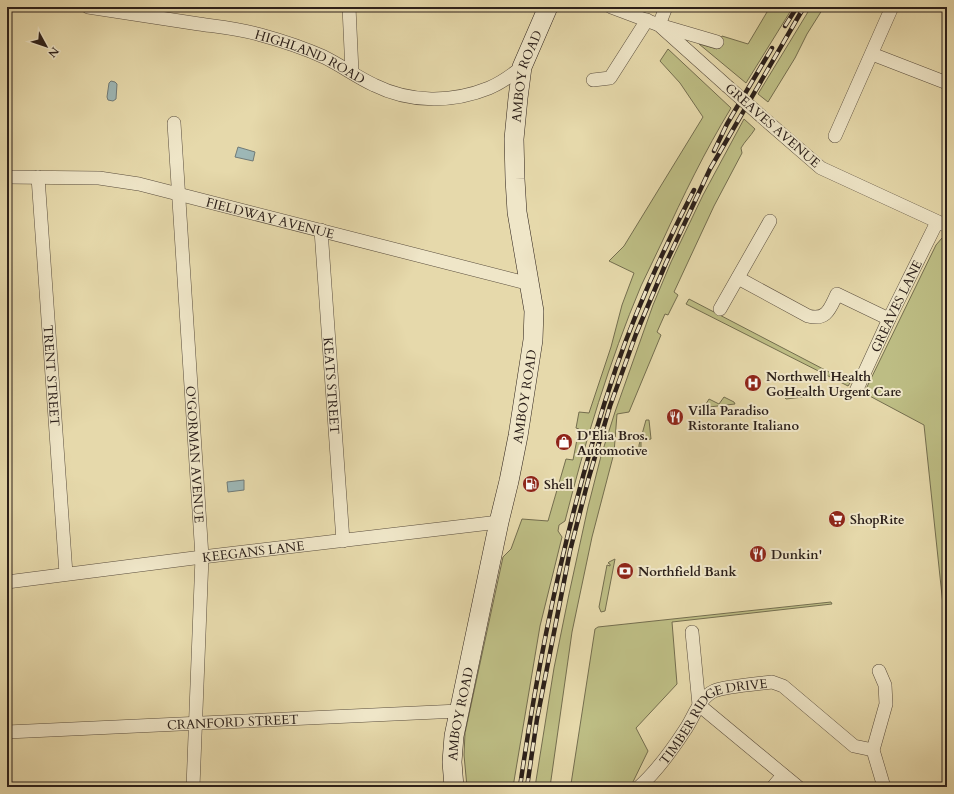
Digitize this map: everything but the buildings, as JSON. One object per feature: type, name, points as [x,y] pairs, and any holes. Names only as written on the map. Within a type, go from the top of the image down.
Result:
[{"type":"main road","name":"AMBOY ROAD","points":[[454,787],[452,762],[454,736],[499,522],[510,481],[533,340],[534,311],[530,284],[522,250],[514,179],[515,135],[522,67],[548,7]]},
{"type":"street","name":"HIGHLAND ROAD","points":[[88,7],[260,34],[324,57],[375,86],[396,94],[416,98],[454,98],[472,94],[490,87],[522,67]]},
{"type":"street","points":[[349,7],[352,72]]},
{"type":"street","name":"GREAVES AVENUE","points":[[611,7],[653,22],[821,168],[942,224]]},
{"type":"street","points":[[593,80],[610,78],[666,7]]},
{"type":"street","points":[[835,136],[892,7]]},
{"type":"street","points":[[653,22],[717,42]]},
{"type":"street","points":[[872,54],[947,83]]},
{"type":"street","name":"O'GORMAN AVENUE","points":[[174,123],[202,557],[193,787]]},
{"type":"street","name":"FIELDWAY AVENUE","points":[[7,177],[99,178],[139,184],[530,284]]},
{"type":"street","name":"TRENT STREET","points":[[38,177],[66,574]]},
{"type":"street","points":[[720,309],[770,221]]},
{"type":"street","name":"GREAVES LANE","points":[[856,391],[889,319],[942,224]]},
{"type":"street","name":"KEATS STREET","points":[[321,230],[343,541]]},
{"type":"street","points":[[738,278],[808,316],[815,318],[828,312],[837,294],[889,319]]},
{"type":"street","name":"KEEGANS LANE","points":[[7,582],[202,557],[499,522]]},
{"type":"street","points":[[692,632],[699,705],[798,787]]},
{"type":"street","points":[[880,671],[885,685],[886,704],[873,750],[884,787]]},
{"type":"street","name":"TIMBER RIDGE DRIVE","points":[[639,787],[662,764],[686,729],[699,705],[714,691],[772,682],[778,683],[854,746],[873,750]]},
{"type":"street","name":"CRANFORD STREET","points":[[7,732],[195,722],[459,711]]},
{"type":"street","points":[[773,787],[783,775]]},
{"type":"green space","points":[[770,7],[793,7],[746,83],[699,44],[717,49],[722,36],[748,44]]},
{"type":"green space","points":[[811,7],[824,7],[768,102],[758,94]]},
{"type":"green space","points":[[668,49],[731,108],[695,174],[641,286],[618,344],[598,402],[565,521],[559,525],[558,531],[562,537],[540,626],[513,787],[467,787],[464,755],[465,733],[503,557],[511,549],[522,519],[548,521],[566,459],[573,460],[579,429],[576,428],[579,412],[589,413],[611,347],[622,305],[634,273],[609,261],[624,246],[703,117],[680,83],[660,61]]},
{"type":"green space","points":[[744,119],[755,129],[741,148],[742,153],[714,206],[674,292],[678,295],[668,315],[665,314],[657,332],[661,335],[629,412],[617,414],[614,453],[592,537],[572,632],[550,787],[535,787],[554,668],[588,507],[601,456],[653,305],[671,262],[703,195]]},
{"type":"green space","points":[[942,238],[947,240],[947,643],[924,425],[864,393],[936,245]]},
{"type":"green space","points":[[689,299],[850,383],[848,386],[686,304]]},
{"type":"green space","points":[[803,389],[813,393],[814,395],[786,399],[784,397],[787,390],[798,396]]},
{"type":"green space","points":[[724,397],[735,404],[709,407],[706,406],[709,399],[719,404]]},
{"type":"green space","points":[[646,420],[649,420],[651,439],[641,441],[641,450],[639,445]]},
{"type":"green space","points":[[615,559],[605,611],[601,612],[599,607],[607,565],[610,566],[608,563]]},
{"type":"green space","points":[[831,602],[832,604],[672,622],[677,684],[636,728],[648,751],[631,786],[573,787],[571,784],[595,629],[598,627]]},
{"type":"water","points":[[111,81],[117,84],[116,99],[113,101],[108,100],[107,97],[109,83]]},
{"type":"water","points":[[238,147],[255,152],[253,161],[235,157]]},
{"type":"water","points":[[244,480],[244,490],[228,492],[227,482]]},
{"type":"railway","points":[[785,26],[797,7]]},
{"type":"railway","points":[[527,787],[537,719],[570,551],[589,477],[610,406],[636,334],[666,263],[710,169],[804,7]]},
{"type":"railway","points":[[714,151],[727,124],[772,48]]},
{"type":"railway","points":[[520,787],[537,681],[558,576],[584,471],[599,419],[624,345],[642,300],[694,190]]},
{"type":"place","name":"Northwell Health GoHealth Urgent Care","points":[[753,383]]},
{"type":"place","name":"Villa Paradiso Ristorante Italiano","points":[[675,417]]},
{"type":"place","name":"D'Elia Bros. Automotive","points":[[564,442]]},
{"type":"place","name":"Shell","points":[[531,484]]},
{"type":"place","name":"ShopRite","points":[[837,519]]},
{"type":"place","name":"Dunkin'","points":[[758,554]]},
{"type":"place","name":"Northfield Bank","points":[[625,571]]}]
